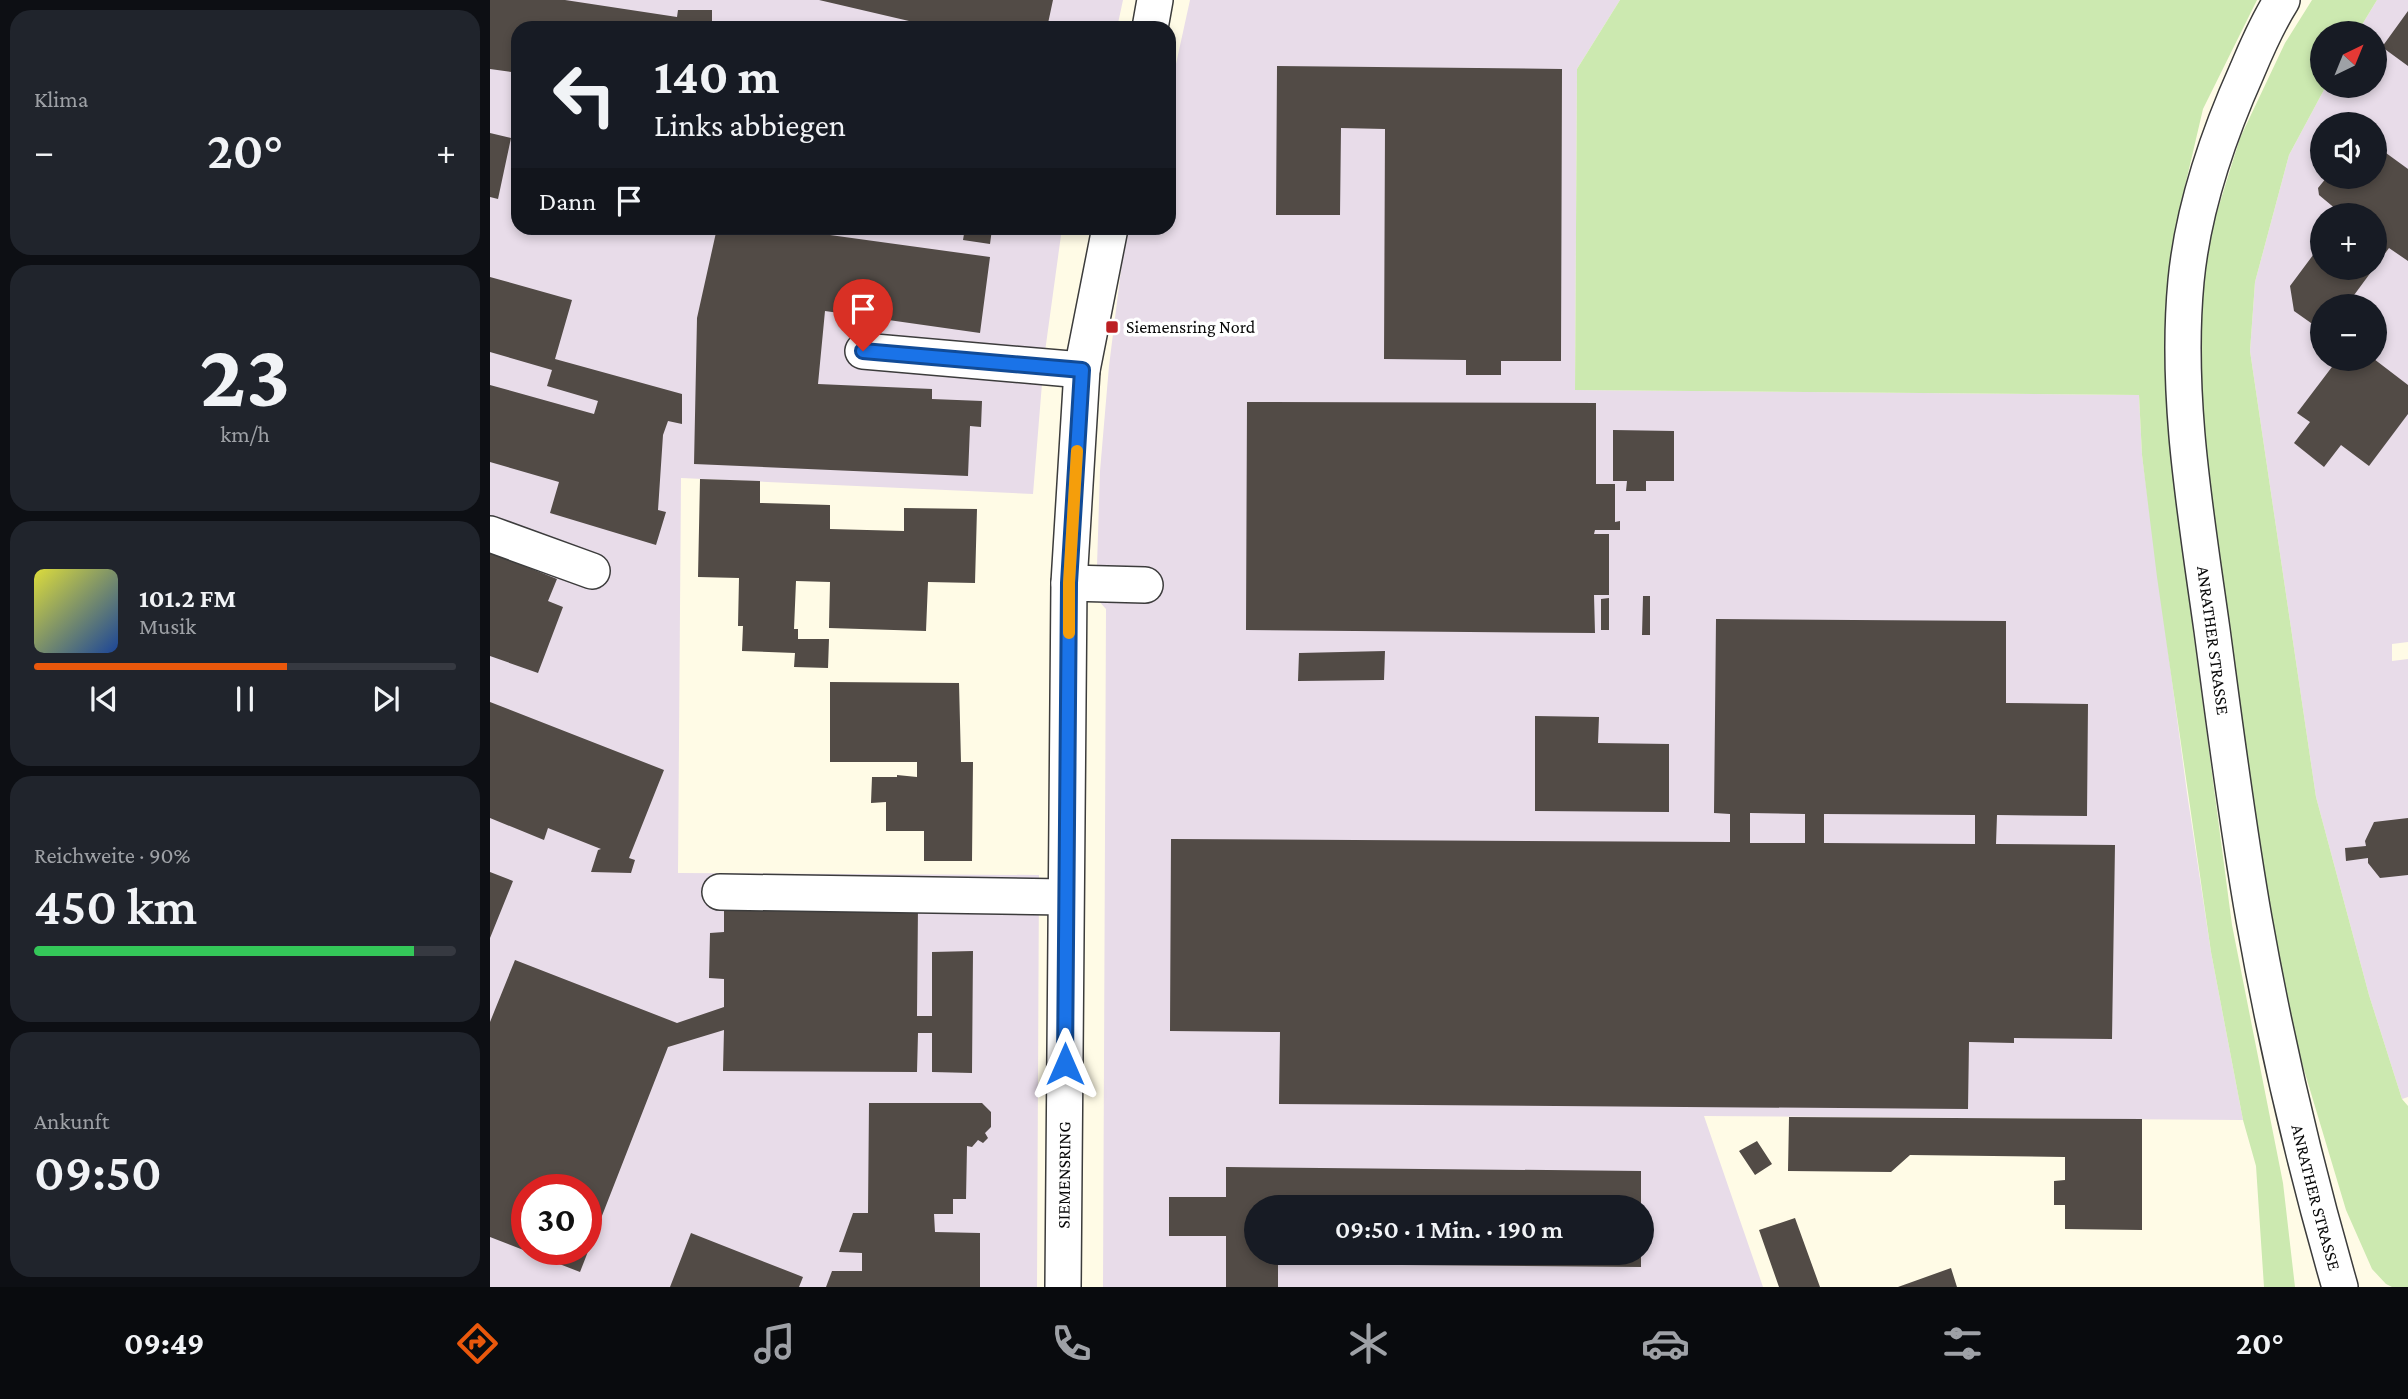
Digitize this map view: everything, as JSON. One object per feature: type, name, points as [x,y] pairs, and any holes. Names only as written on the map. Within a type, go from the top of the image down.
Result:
[{"type":"street","points":[[1151,21],[1155,0]]},
{"type":"street","name":"ANRATHER STRASSE","points":[[2282,0],[2235,98],[2210,163],[2196,219],[2186,277],[2184,379],[2190,468],[2232,785],[2254,920],[2288,1087],[2340,1287]]},
{"type":"street","name":"SIEMENSRING","points":[[1063,1287],[1069,583],[1082,370],[1109,235]]},
{"type":"street","points":[[863,351],[1082,370]]},
{"type":"street","points":[[490,534],[592,571]]},
{"type":"street","points":[[1069,583],[1145,585]]},
{"type":"street","points":[[720,892],[1065,897]]},
{"type":"shaded area","points":[[490,0],[1123,0],[1118,21],[511,21],[511,235],[1061,235],[1044,359],[1033,494],[681,478],[678,873],[1039,875],[1037,1287],[490,1287]]},
{"type":"shaded area","points":[[1190,0],[1620,0],[1577,69],[1575,390],[2139,395],[2142,455],[2187,793],[2211,952],[2243,1120],[1704,1116],[1763,1287],[1103,1287],[1106,609],[1096,598],[1100,471],[1109,366],[1125,235],[1176,235],[1176,64]]},
{"type":"shaded area","points":[[2377,0],[2408,0],[2408,642],[2392,644],[2392,661],[2408,659],[2408,1097],[2402,1099],[2369,995],[2316,797],[2250,351],[2255,282],[2289,155],[2310,116],[2310,189],[2387,189],[2387,112],[2312,112],[2320,98],[2387,98],[2387,21],[2364,21]]},
{"type":"green space","points":[[1620,0],[2257,0],[2203,109],[2174,233],[2166,364],[2179,523],[2232,925],[2283,1183],[2295,1287],[2264,1287],[2256,1166],[2243,1120],[2211,952],[2157,577],[2142,455],[2139,395],[1575,390],[1577,69]]},
{"type":"green space","points":[[2312,0],[2377,0],[2364,21],[2310,21],[2310,98],[2320,98],[2289,155],[2255,282],[2250,351],[2316,797],[2369,995],[2402,1099],[2408,1106],[2408,1287],[2392,1287],[2386,1284],[2372,1269],[2346,1210],[2284,1003],[2253,819],[2202,429],[2197,352],[2200,308],[2212,228],[2240,138],[2285,43]]},
{"type":"building","points":[[490,0],[565,0],[677,17],[678,10],[712,10],[712,21],[511,21],[511,72],[490,69]]},
{"type":"building","points":[[819,0],[1053,0],[1048,21],[909,21]]},
{"type":"building","points":[[2408,11],[2408,66],[2387,51],[2387,40]]},
{"type":"building","points":[[1277,66],[1562,69],[1561,361],[1501,361],[1501,375],[1466,375],[1466,360],[1384,359],[1385,129],[1341,128],[1340,215],[1276,215]]},
{"type":"building","points":[[490,133],[511,138],[498,199],[490,197]]},
{"type":"building","points":[[2387,154],[2408,169],[2408,261],[2389,248],[2387,251],[2387,203],[2329,203],[2319,195],[2318,189],[2387,189]]},
{"type":"building","points":[[715,235],[830,235],[990,257],[980,333],[825,311],[818,384],[932,389],[932,399],[982,401],[981,427],[970,426],[968,476],[694,464],[697,318]]},
{"type":"building","points":[[964,235],[991,235],[990,244],[963,240]]},
{"type":"building","points":[[2310,259],[2310,280],[2365,280],[2355,294],[2310,294],[2310,322],[2294,311],[2290,286]]},
{"type":"building","points":[[490,277],[572,300],[555,359],[682,394],[682,424],[668,421],[663,435],[658,510],[666,512],[656,545],[550,513],[559,482],[490,462],[490,385],[594,414],[598,401],[547,386],[552,370],[490,352]]},
{"type":"building","points":[[2387,369],[2408,385],[2408,414],[2369,466],[2341,445],[2324,467],[2294,443],[2310,422],[2297,413],[2329,371]]},
{"type":"building","points":[[1247,402],[1596,403],[1596,484],[1615,484],[1615,522],[1620,521],[1620,530],[1595,530],[1594,534],[1609,534],[1609,595],[1594,595],[1595,633],[1246,630]]},
{"type":"building","points":[[1613,430],[1674,431],[1674,481],[1646,481],[1646,491],[1626,491],[1627,481],[1613,481]]},
{"type":"building","points":[[700,479],[760,481],[760,503],[830,505],[830,529],[904,531],[904,508],[977,509],[975,583],[928,582],[926,631],[829,628],[830,582],[796,581],[794,629],[798,629],[798,639],[829,639],[828,668],[794,667],[795,653],[742,651],[743,626],[738,626],[739,578],[698,577]]},
{"type":"building","points":[[490,552],[557,579],[548,601],[563,607],[538,673],[490,656]]},
{"type":"building","points":[[1643,596],[1650,596],[1650,635],[1642,635]]},
{"type":"building","points":[[1609,598],[1609,630],[1601,630],[1601,599]]},
{"type":"building","points":[[1716,619],[2006,621],[2006,703],[2088,704],[2087,816],[1997,815],[1996,844],[2115,845],[2112,1039],[2014,1038],[2014,1043],[1969,1042],[1968,1109],[1279,1104],[1280,1032],[1170,1031],[1171,839],[1730,842],[1730,814],[1714,813]],"holes":[[[1750,813],[1805,814],[1805,843],[1750,843]],[[1824,814],[1975,815],[1975,844],[1824,843]]]},
{"type":"building","points":[[1385,651],[1384,680],[1298,681],[1299,653]]},
{"type":"building","points":[[830,682],[959,683],[961,762],[973,762],[972,861],[924,861],[924,831],[886,831],[886,802],[871,803],[872,777],[917,777],[917,762],[830,762]]},
{"type":"building","points":[[490,702],[664,770],[629,858],[635,860],[631,873],[591,872],[598,850],[601,849],[548,828],[544,840],[490,818]]},
{"type":"building","points":[[1535,716],[1599,717],[1598,743],[1669,744],[1669,812],[1535,811]]},
{"type":"building","points":[[2408,818],[2408,875],[2380,878],[2368,863],[2368,858],[2346,861],[2345,848],[2366,846],[2365,841],[2374,822]]},
{"type":"building","points":[[490,872],[513,881],[490,938]]},
{"type":"building","points":[[724,904],[918,905],[917,1016],[932,1016],[932,952],[973,951],[972,1073],[932,1072],[932,1033],[918,1033],[917,1072],[723,1071],[724,1030],[668,1047],[602,1216],[602,1174],[511,1174],[511,1245],[490,1237],[490,1022],[515,960],[677,1023],[724,1007],[724,979],[709,978],[710,933],[724,932]]},
{"type":"building","points":[[869,1103],[982,1103],[991,1112],[991,1127],[985,1133],[988,1138],[983,1143],[978,1140],[972,1147],[967,1146],[966,1199],[953,1199],[953,1214],[934,1214],[935,1232],[980,1233],[980,1287],[826,1287],[832,1271],[862,1271],[862,1253],[839,1252],[853,1213],[868,1213]]},
{"type":"building","points":[[1789,1117],[2142,1119],[2142,1230],[2065,1229],[2065,1205],[2054,1205],[2054,1181],[2065,1180],[2065,1157],[1910,1155],[1891,1172],[1788,1171]]},
{"type":"building","points":[[1757,1141],[1772,1164],[1755,1175],[1739,1151]]},
{"type":"building","points":[[1226,1167],[1641,1171],[1641,1195],[1244,1195],[1244,1265],[1278,1265],[1278,1287],[1226,1287],[1226,1236],[1169,1236],[1169,1197],[1226,1197]]},
{"type":"building","points":[[1795,1218],[1820,1287],[1779,1287],[1759,1230]]},
{"type":"building","points":[[691,1233],[803,1277],[799,1287],[670,1287]]},
{"type":"building","points":[[562,1265],[583,1265],[580,1272]]},
{"type":"building","points":[[1399,1265],[1641,1265],[1641,1267]]},
{"type":"building","points":[[1951,1268],[1957,1287],[1898,1287]]},
{"type":"slow traffic","points":[[1069,633],[1069,583],[1077,451]]},
{"type":"place","name":"Siemensring Nord","points":[[1112,327]]},
{"type":"route","points":[[863,351],[1082,370],[1069,583],[1065,1064]]}]
